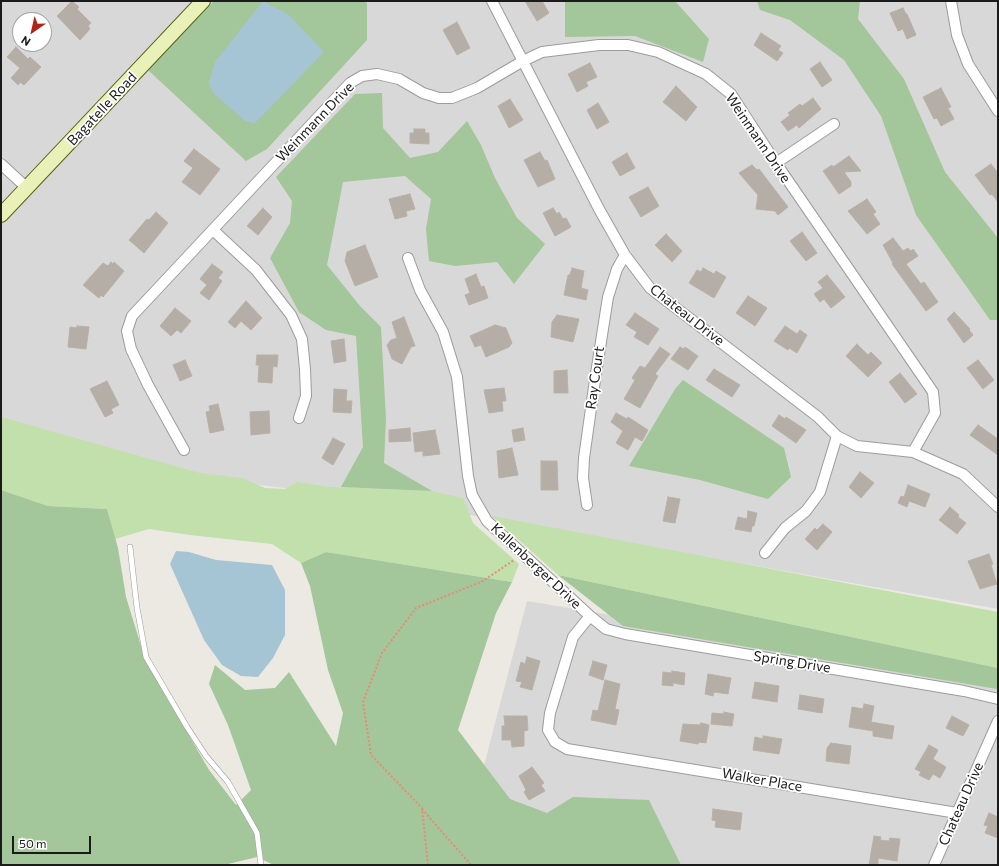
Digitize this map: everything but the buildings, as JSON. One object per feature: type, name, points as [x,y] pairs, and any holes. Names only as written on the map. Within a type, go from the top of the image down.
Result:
[{"type":"street","name":"Bagatelle Road","points":[[1,215],[203,1]]},
{"type":"street","name":"Chateau Drive","points":[[492,1],[599,209],[625,255],[650,288],[818,417],[837,436],[857,446],[913,452],[963,474],[998,507]]},
{"type":"street","points":[[951,1],[957,35],[968,64],[998,111]]},
{"type":"street","name":"Weinmann Drive","points":[[184,450],[148,385],[131,349],[127,331],[132,316],[350,83],[362,76],[377,74],[399,79],[428,95],[439,98],[452,98],[477,88],[523,61],[542,52],[599,45],[628,45],[658,52],[682,61],[706,74],[731,94],[776,163],[916,365],[933,392],[935,413],[913,452]]},
{"type":"street","points":[[776,163],[834,124]]},
{"type":"street","points":[[1,164],[27,188]]},
{"type":"street","points":[[213,230],[256,270],[291,315],[302,339],[306,396],[299,418]]},
{"type":"street","name":"Ray Court","points":[[587,505],[583,478],[584,458],[594,380],[608,296],[617,269],[625,255]]},
{"type":"street","name":"Kallenberger Drive","points":[[408,258],[420,290],[443,332],[457,377],[468,476],[472,495],[487,521],[590,616],[573,637],[550,713],[548,730],[555,742],[566,749]]},
{"type":"street","points":[[765,553],[785,528],[806,510],[820,492],[837,436]]},
{"type":"street","name":"Spring Drive","points":[[590,616],[606,629],[625,634],[964,691],[998,699]]},
{"type":"street","name":"Chateau Drive","points":[[934,865],[998,721]]},
{"type":"street","name":"Walker Place","points":[[566,749],[957,813]]},
{"type":"lane","points":[[130,547],[137,608],[146,657],[186,727],[206,756],[228,782],[257,833],[260,865]]},
{"type":"path","points":[[471,865],[422,808],[371,755],[363,702],[382,653],[416,608],[483,581],[523,554]]},
{"type":"path","points":[[422,808],[428,865]]},
{"type":"shaded area","points":[[1,1],[998,1],[998,609],[375,498],[204,479],[1,421]]},
{"type":"shaded area","points":[[527,601],[998,679],[998,865],[631,865],[470,819]]},
{"type":"green space","points":[[214,1],[364,1],[367,3],[367,40],[267,149],[246,161],[148,70]]},
{"type":"green space","points":[[562,1],[675,1],[709,39],[703,62],[635,36],[565,37],[565,2]]},
{"type":"green space","points":[[757,1],[860,1],[858,19],[904,79],[945,172],[998,238],[998,320],[990,320],[916,215],[881,116],[844,60],[790,20],[760,10]]},
{"type":"green space","points":[[382,93],[383,128],[410,158],[438,152],[467,121],[481,145],[495,178],[517,218],[545,244],[514,284],[497,262],[455,266],[429,261],[426,229],[431,199],[405,176],[343,182],[327,265],[360,306],[381,327],[386,419],[384,463],[432,491],[341,487],[363,447],[356,336],[326,330],[299,312],[270,258],[290,223],[292,201],[276,177],[355,94]]},
{"type":"green space","points":[[683,380],[784,448],[791,477],[768,499],[700,480],[629,466],[675,389]]},
{"type":"green space","points":[[1,417],[200,473],[242,478],[265,488],[285,489],[297,482],[329,487],[432,491],[463,498],[473,523],[519,564],[512,582],[326,552],[301,563],[272,544],[149,529],[115,539],[107,509],[48,506],[1,490]]},
{"type":"green space","points":[[1,490],[48,506],[107,509],[118,548],[126,597],[145,659],[209,770],[236,805],[251,790],[228,725],[209,684],[215,665],[245,690],[275,688],[289,672],[336,746],[343,713],[328,670],[310,586],[301,563],[326,552],[512,582],[496,613],[458,730],[510,799],[547,813],[573,797],[649,800],[681,865],[274,865],[257,857],[224,865],[1,865]]},
{"type":"green space","points":[[492,516],[998,612],[998,668],[558,575]]},
{"type":"green space","points":[[558,575],[998,668],[998,687],[997,689],[623,626]]},
{"type":"water","points":[[263,1],[289,15],[324,52],[254,124],[244,120],[213,93],[209,83],[215,62]]},
{"type":"water","points":[[176,551],[189,552],[216,560],[272,565],[285,590],[285,635],[273,658],[258,677],[241,676],[222,665],[204,640],[170,564]]}]
